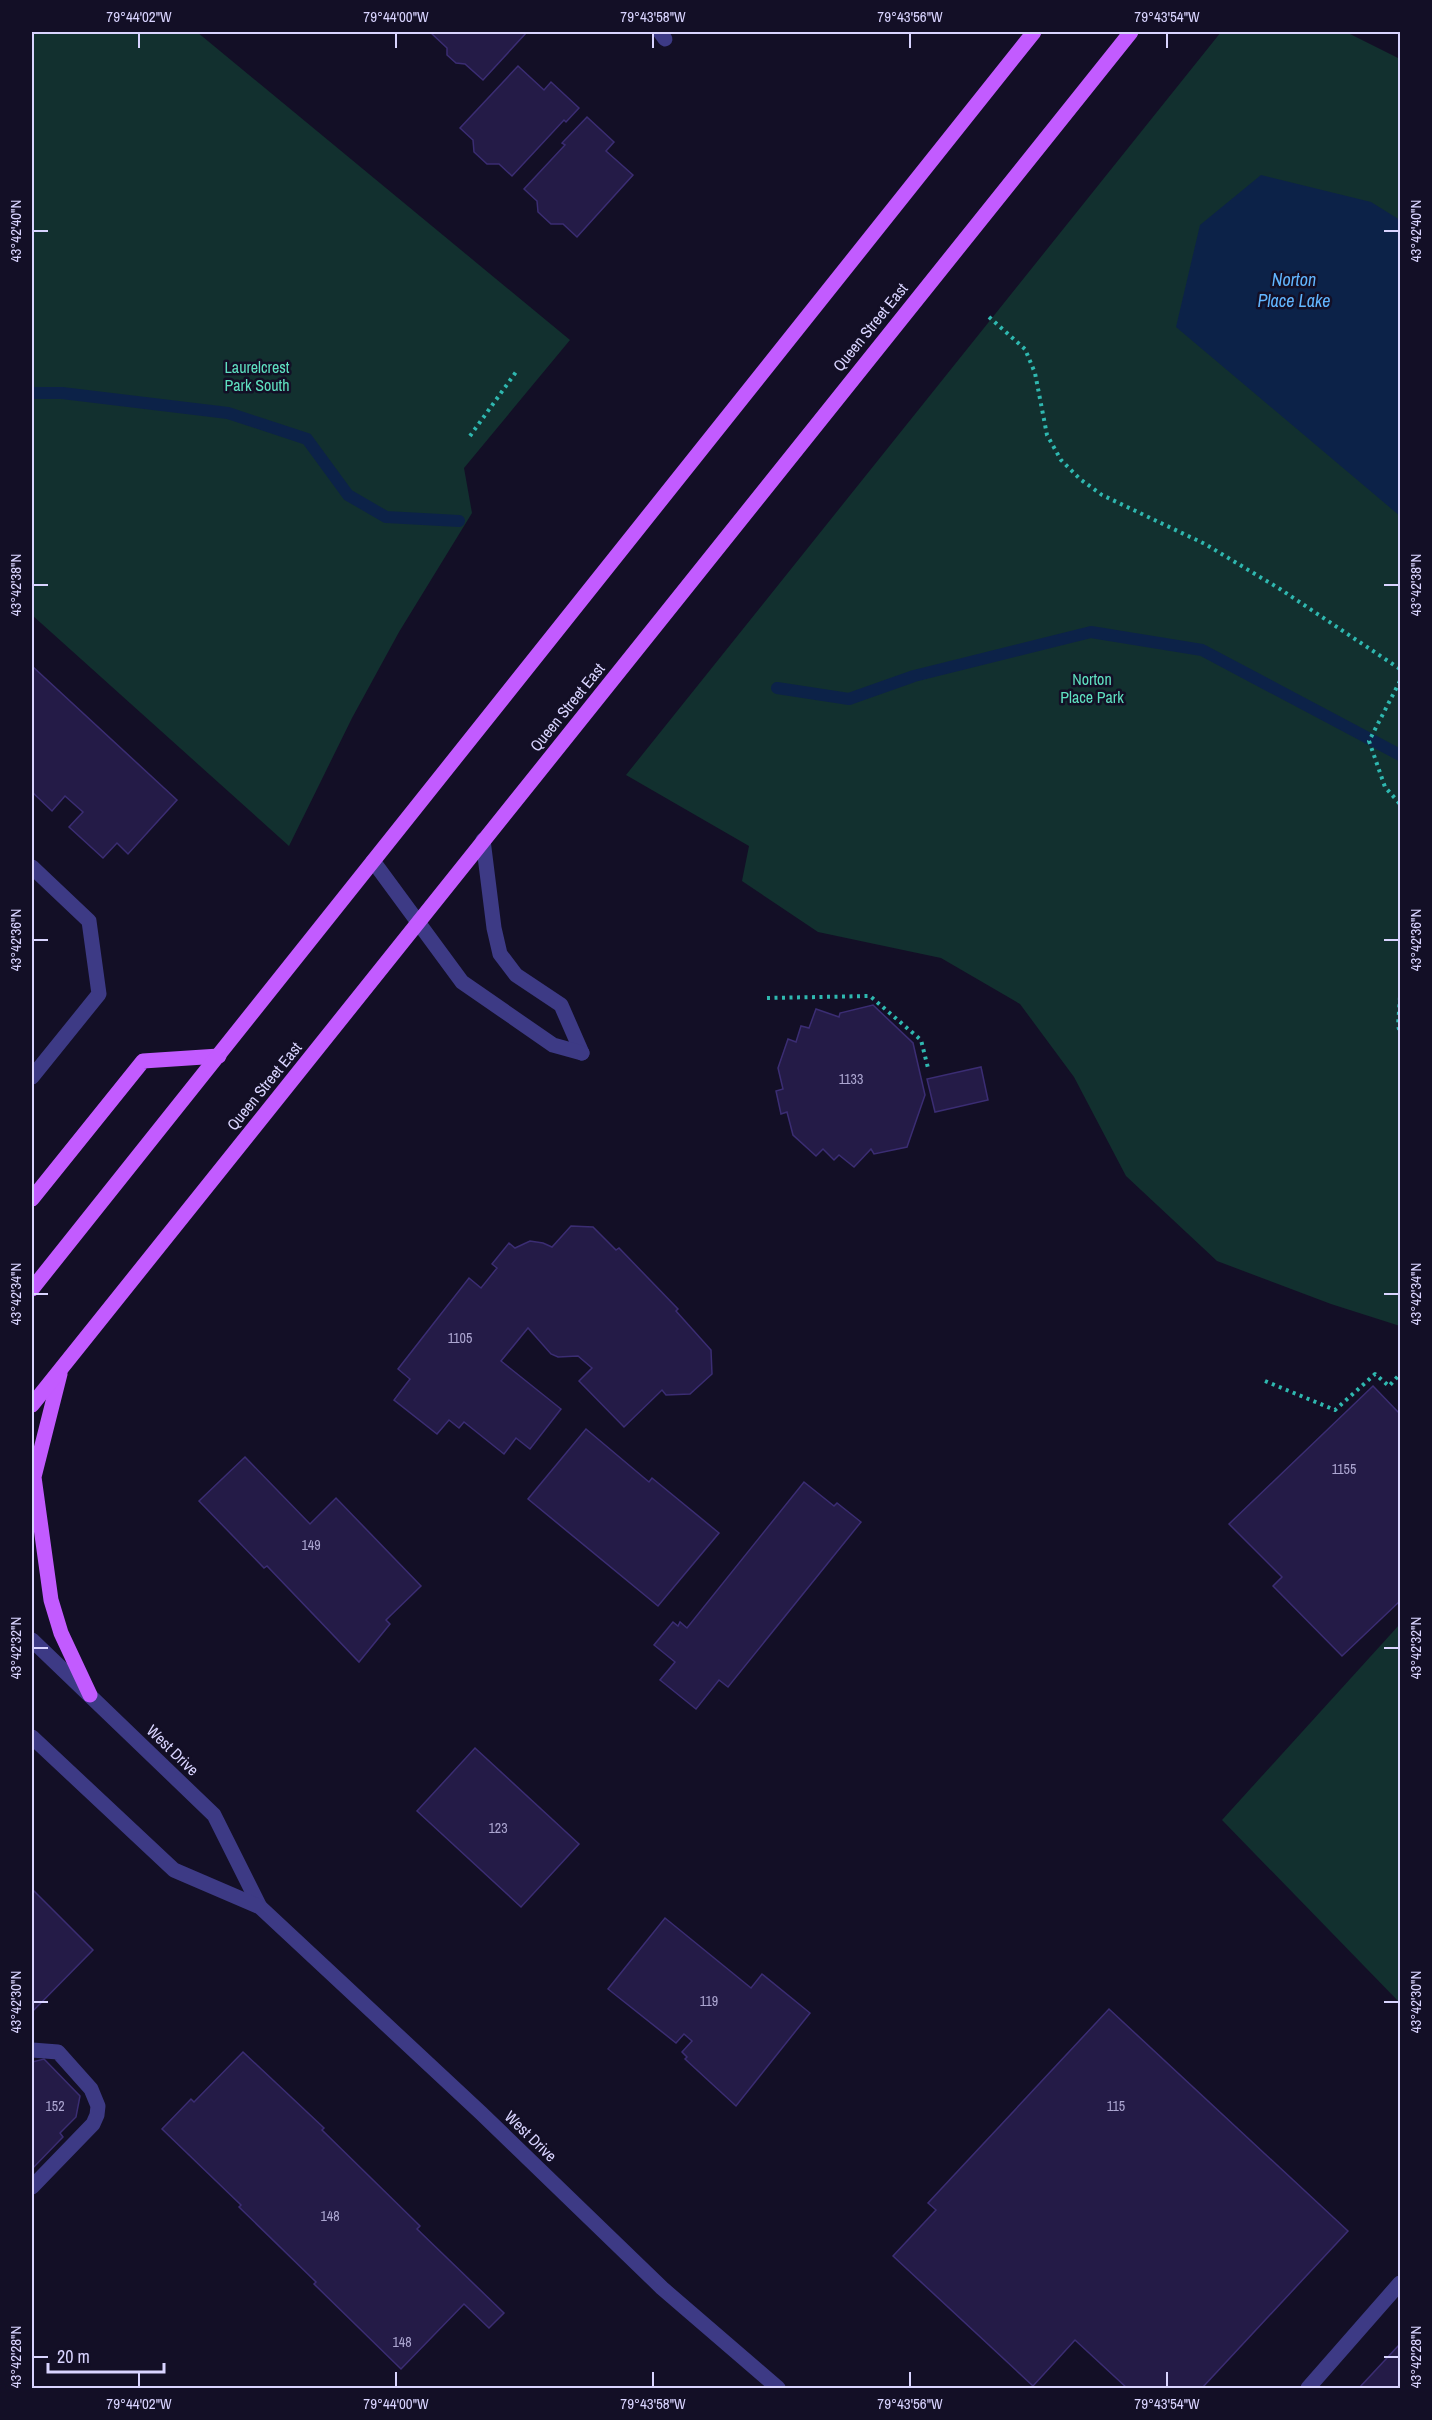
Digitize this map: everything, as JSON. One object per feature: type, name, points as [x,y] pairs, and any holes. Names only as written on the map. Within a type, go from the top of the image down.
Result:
[{"type":"main road","points":[[32,1289],[1034,32]]},
{"type":"main road","name":"Queen Street East","points":[[32,1405],[417,921],[1131,32]]},
{"type":"main road","points":[[32,1199],[143,1061],[219,1056]]},
{"type":"main road","points":[[62,1367],[34,1476],[51,1600],[61,1633],[90,1695]]},
{"type":"street","points":[[373,861],[462,982],[553,1045],[582,1053],[561,1005],[516,975],[500,954],[494,928],[483,840]]},
{"type":"street","points":[[32,867],[89,921],[99,994],[32,1077]]},
{"type":"street","name":"West Drive","points":[[32,1640],[214,1815],[260,1907]]},
{"type":"street","name":"West Drive","points":[[32,1737],[174,1870],[260,1907],[481,2113],[662,2288],[778,2388]]},
{"type":"street","points":[[32,2050],[58,2052],[91,2089],[98,2106],[93,2124],[32,2187]]},
{"type":"street","points":[[1308,2388],[1401,2283]]},
{"type":"path","points":[[989,317],[1025,349],[1035,373],[1047,435],[1061,460],[1080,479],[1102,495],[1214,550],[1280,589],[1401,669]]},
{"type":"path","points":[[470,436],[516,372]]},
{"type":"path","points":[[1401,681],[1369,741],[1385,787],[1401,804]]},
{"type":"path","points":[[767,998],[870,996],[921,1040],[928,1068]]},
{"type":"path","points":[[1401,997],[1398,1026],[1401,1032]]},
{"type":"path","points":[[1264,1381],[1335,1410],[1375,1374],[1389,1386],[1401,1374]]},
{"type":"green space","name":"Laurelcrest Park South","points":[[32,32],[197,32],[570,340],[464,468],[472,513],[399,632],[352,718],[289,846],[32,615]]},
{"type":"green space","name":"Norton Place Park","points":[[1221,32],[1346,32],[1400,59],[1400,1326],[1331,1304],[1217,1261],[1126,1176],[1074,1077],[1020,1004],[941,958],[818,932],[742,881],[749,846],[626,775]]},
{"type":"green space","points":[[1400,1624],[1400,2003],[1222,1820]]},
{"type":"water","name":"Norton Place Lake","points":[[1261,175],[1371,202],[1400,220],[1400,516],[1176,327],[1200,225]]},
{"type":"building","points":[[430,32],[527,32],[483,80],[465,64],[456,63],[447,55],[447,48]]},
{"type":"building","points":[[518,66],[544,90],[551,82],[579,108],[566,122],[564,120],[512,176],[499,164],[487,164],[474,152],[473,140],[460,128]]},
{"type":"building","points":[[587,117],[614,142],[606,151],[633,175],[577,237],[563,224],[551,224],[538,212],[537,201],[524,189],[565,145],[562,143]]},
{"type":"building","points":[[32,666],[177,800],[128,854],[117,843],[103,858],[69,827],[83,812],[65,796],[52,811],[32,792]]},
{"type":"building","points":[[873,1005],[913,1043],[925,1095],[907,1147],[874,1154],[871,1149],[854,1167],[839,1155],[834,1160],[823,1149],[816,1156],[793,1135],[787,1112],[781,1114],[776,1091],[783,1089],[778,1068],[788,1039],[796,1042],[801,1026],[809,1028],[816,1009],[839,1017],[840,1013]]},
{"type":"building","points":[[981,1067],[988,1100],[935,1112],[927,1079]]},
{"type":"building","points":[[571,1226],[593,1227],[616,1250],[619,1248],[678,1309],[676,1311],[711,1350],[712,1374],[690,1394],[666,1395],[662,1390],[624,1427],[579,1381],[592,1368],[578,1356],[558,1357],[551,1354],[528,1328],[501,1361],[561,1409],[530,1449],[516,1438],[504,1454],[464,1422],[459,1428],[449,1420],[437,1434],[394,1400],[410,1379],[398,1369],[469,1278],[481,1288],[497,1268],[492,1264],[509,1243],[515,1248],[530,1241],[552,1247]]},
{"type":"building","points":[[1373,1386],[1400,1414],[1400,1601],[1342,1656],[1273,1586],[1282,1577],[1229,1524]]},
{"type":"building","points":[[586,1429],[649,1482],[652,1478],[719,1533],[658,1606],[528,1499]]},
{"type":"building","points":[[245,1457],[310,1524],[336,1498],[421,1586],[386,1620],[390,1624],[359,1662],[267,1566],[264,1568],[199,1501]]},
{"type":"building","points":[[804,1482],[834,1506],[837,1503],[861,1522],[728,1687],[719,1680],[696,1709],[660,1680],[675,1662],[654,1645],[673,1622],[678,1626],[680,1622],[687,1628]]},
{"type":"building","points":[[475,1748],[579,1844],[521,1907],[417,1811]]},
{"type":"building","points":[[32,1889],[93,1950],[32,2012]]},
{"type":"building","points":[[665,1918],[751,1988],[762,1974],[810,2013],[736,2106],[685,2059],[687,2057],[682,2052],[692,2041],[684,2034],[676,2043],[608,1989]]},
{"type":"building","points":[[1109,2009],[1348,2231],[1202,2388],[1127,2388],[1075,2340],[1033,2386],[893,2256],[936,2210],[928,2203]]},
{"type":"building","points":[[243,2052],[324,2128],[322,2130],[420,2226],[417,2229],[504,2313],[489,2328],[464,2304],[401,2369],[314,2284],[316,2282],[239,2207],[241,2205],[162,2129],[191,2099],[194,2102]]},
{"type":"building","points":[[44,2059],[80,2096],[76,2117],[60,2133],[63,2137],[32,2169],[32,2062]]},
{"type":"building","points":[[1400,2344],[1400,2388],[1359,2388]]},
{"type":"waterway","points":[[32,393],[62,393],[228,413],[307,439],[348,495],[386,517],[459,521]]},
{"type":"waterway","points":[[777,688],[849,699],[914,676],[1091,632],[1202,650],[1400,755]]}]
